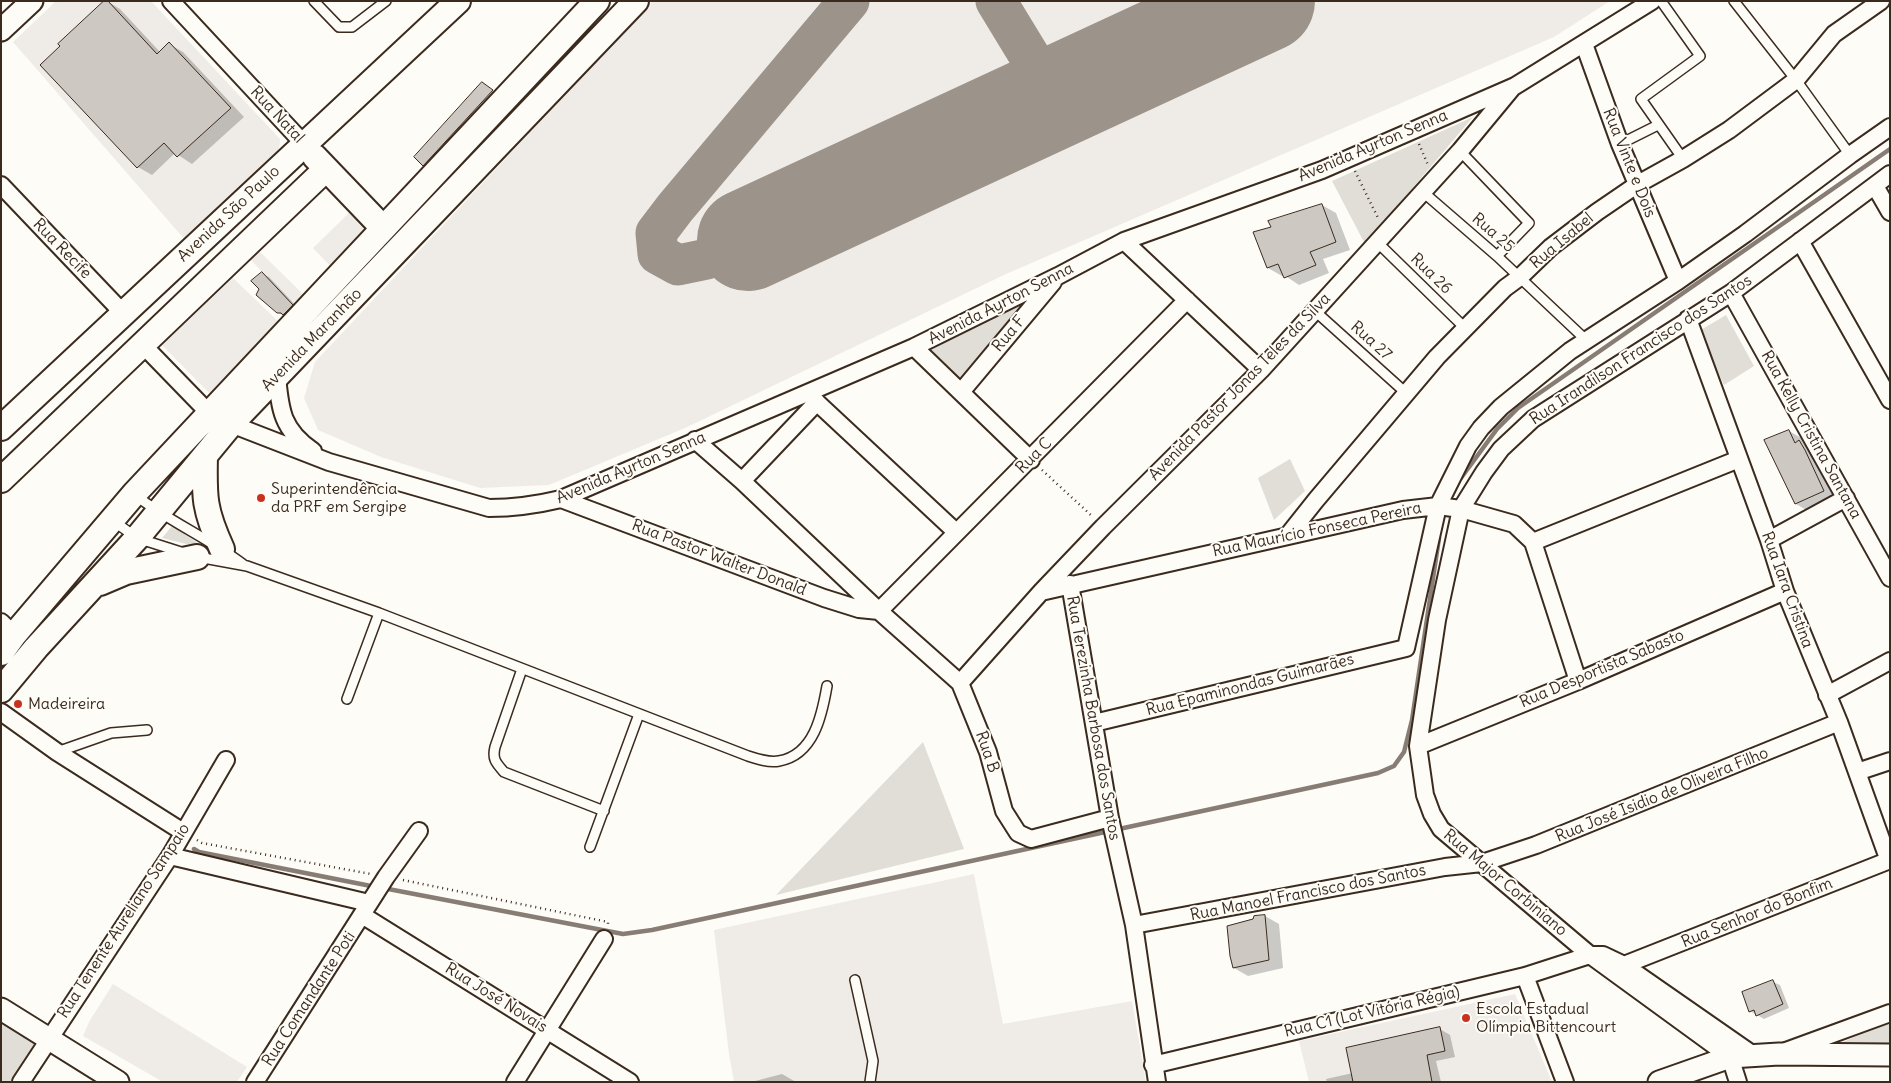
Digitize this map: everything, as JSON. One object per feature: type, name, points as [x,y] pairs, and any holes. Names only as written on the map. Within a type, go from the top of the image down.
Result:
[{"type":"main road","name":"Avenida São Paulo","points":[[1,428],[458,1]]},
{"type":"main road","name":"Avenida Maranhão","points":[[5,637],[209,413],[597,1]]},
{"type":"main road","name":"Avenida Maranhão","points":[[1,690],[91,586],[137,538],[231,424],[624,5]]},
{"type":"main road","name":"Rua Natal","points":[[304,144],[383,228]]},
{"type":"main road","name":"Avenida São Paulo","points":[[1,480],[326,169]]},
{"type":"main road","points":[[205,456],[204,498],[206,509],[222,548]]},
{"type":"main road","points":[[91,586],[126,572],[197,557]]},
{"type":"street","points":[[1,30],[32,1]]},
{"type":"street","name":"Rua Natal","points":[[171,1],[304,144]]},
{"type":"street","name":"Avenida Ayrton Senna","points":[[231,424],[329,462],[489,508],[512,508],[561,499],[695,440],[812,398],[1058,276],[1124,241],[1349,159],[1413,129],[1515,86],[1652,1]]},
{"type":"street","name":"Rua Isabel","points":[[1289,534],[1437,357],[1505,288],[1520,277],[1551,247],[1638,184],[1729,130],[1796,80],[1834,34],[1881,1]]},
{"type":"street","name":"Rua Vinte e Dois","points":[[1584,44],[1620,144],[1678,281]]},
{"type":"street","name":"Avenida Pastor Jonas Teles da Silva","points":[[960,683],[1041,592],[1103,527],[1261,370],[1460,151],[1515,86]]},
{"type":"street","name":"Rua Irandilson Francisco dos Santos","points":[[1406,648],[1438,506],[1468,446],[1481,428],[1520,390],[1570,350],[1678,281],[1890,127]]},
{"type":"street","name":"Rua Irandilson Francisco dos Santos","points":[[1418,746],[1437,620],[1461,509],[1501,449],[1533,419],[1731,293],[1890,174]]},
{"type":"street","name":"Rua Recife","points":[[1,185],[123,313]]},
{"type":"street","points":[[1875,186],[1890,212]]},
{"type":"street","points":[[1124,241],[1261,370]]},
{"type":"street","points":[[1800,241],[1890,400]]},
{"type":"street","name":"Rua F","points":[[961,392],[1058,276]]},
{"type":"street","name":"Rua Kelly Cristina Santana","points":[[1731,293],[1890,578]]},
{"type":"street","name":"Rua C","points":[[879,611],[956,532],[1031,460],[1187,300]]},
{"type":"street","name":"Rua Iara Cristina","points":[[1688,319],[1769,540],[1785,591],[1839,722],[1889,860]]},
{"type":"street","points":[[142,344],[209,413]]},
{"type":"street","points":[[914,347],[1031,460]]},
{"type":"street","name":"Avenida Ayrton Senna","points":[[277,376],[285,423],[304,445],[329,462]]},
{"type":"street","points":[[742,481],[812,398],[956,532]]},
{"type":"street","name":"Rua B","points":[[695,440],[742,481],[879,611],[960,683],[988,752],[1004,811],[1018,833],[1031,839],[1110,818]]},
{"type":"street","points":[[1533,542],[1739,459]]},
{"type":"street","points":[[1769,540],[1846,498]]},
{"type":"street","name":"Rua Pastor Walter Donald","points":[[561,499],[824,598],[859,609],[879,611]]},
{"type":"street","name":"Rua Maurício Fonseca Pereira","points":[[1041,592],[1289,534],[1403,510],[1438,506],[1461,509],[1514,524],[1533,542],[1578,681]]},
{"type":"street","name":"Rua Terezinha Barbosa dos Santos","points":[[1070,584],[1110,818],[1134,925],[1157,1082]]},
{"type":"street","name":"Rua Desportista Sabasto","points":[[1418,746],[1578,681],[1785,591]]},
{"type":"street","name":"Rua Epaminondas Guimarães","points":[[1094,723],[1406,648]]},
{"type":"street","points":[[1827,695],[1890,661]]},
{"type":"street","points":[[1,712],[57,752],[183,832]]},
{"type":"street","name":"Rua José Isidio de Oliveira Filho","points":[[1482,863],[1592,824],[1839,722]]},
{"type":"street","name":"Rua Major Corbiniano","points":[[1418,746],[1425,795],[1441,829],[1590,955],[1730,1057]]},
{"type":"street","name":"Rua Tenente Aureliano Sampaio","points":[[21,1082],[48,1038],[170,856],[226,760]]},
{"type":"street","points":[[1857,772],[1890,760]]},
{"type":"street","name":"Rua Comandante Poti","points":[[255,1082],[386,877],[419,831]]},
{"type":"street","name":"Rua José Novais","points":[[170,856],[366,909],[630,1082]]},
{"type":"street","name":"Rua Senhor do Bonfim","points":[[1624,965],[1889,860]]},
{"type":"street","name":"Rua Manoel Francisco dos Santos","points":[[1134,925],[1422,872],[1482,863]]},
{"type":"street","points":[[514,1082],[604,939]]},
{"type":"street","name":"Rua Major Corbiniano","points":[[1590,955],[1603,955],[1624,965],[1752,1054]]},
{"type":"street","name":"Rua C1 (Lot Vitória Régia)","points":[[1153,1064],[1525,976],[1590,955]]},
{"type":"street","points":[[1525,976],[1565,1082]]},
{"type":"street","points":[[1,1009],[118,1082]]},
{"type":"street","points":[[1779,1054],[1890,1013]]},
{"type":"street","points":[[1659,1082],[1730,1057],[1752,1054],[1890,1055]]},
{"type":"street","points":[[1730,1057],[1738,1082]]},
{"type":"lane","points":[[314,1],[339,27],[352,27],[386,1]]},
{"type":"lane","points":[[1661,1],[1700,56],[1641,99],[1683,159]]},
{"type":"lane","points":[[1734,1],[1796,80],[1850,155]]},
{"type":"lane","points":[[1620,144],[1658,125]]},
{"type":"lane","points":[[1460,151],[1529,223],[1498,256]]},
{"type":"lane","name":"Rua 25","points":[[1423,192],[1498,256],[1586,340]]},
{"type":"lane","name":"Rua 26","points":[[1381,238],[1465,328]]},
{"type":"lane","name":"Rua 27","points":[[1315,311],[1406,393]]},
{"type":"lane","points":[[134,494],[158,513],[222,548],[247,566]]},
{"type":"lane","points":[[111,520],[137,538],[197,557],[247,566],[379,614],[748,756],[777,762],[788,759],[800,751],[816,730],[821,718],[827,686]]},
{"type":"lane","points":[[347,699],[379,614]]},
{"type":"lane","points":[[522,669],[495,747],[493,755],[496,762],[504,772],[604,811]]},
{"type":"lane","points":[[590,847],[639,714]]},
{"type":"lane","points":[[57,752],[111,732],[147,730]]},
{"type":"lane","points":[[855,980],[873,1061],[870,1082]]},
{"type":"path","points":[[1413,129],[1434,180]]},
{"type":"path","points":[[1349,159],[1381,238]]},
{"type":"path","points":[[1031,460],[1103,527]]},
{"type":"shaded area","points":[[56,1],[151,1],[280,139],[279,152],[186,241],[13,42]]},
{"type":"shaded area","points":[[653,1],[1610,1],[1554,37],[1006,274],[685,428],[549,485],[480,488],[381,457],[318,430],[304,398],[315,362]]},
{"type":"shaded area","points":[[1473,117],[1365,244],[1332,181]]},
{"type":"shaded area","points":[[352,210],[371,228],[332,268],[313,248]]},
{"type":"shaded area","points":[[259,251],[304,295],[293,305],[251,260]]},
{"type":"shaded area","points":[[233,278],[284,327],[213,397],[162,345]]},
{"type":"shaded area","points":[[1033,295],[960,381],[928,351]]},
{"type":"shaded area","points":[[1726,315],[1754,366],[1724,385],[1699,331]]},
{"type":"shaded area","points":[[1290,459],[1305,491],[1274,520],[1258,478]]},
{"type":"shaded area","points":[[172,526],[207,549],[162,538]]},
{"type":"shaded area","points":[[923,742],[964,849],[776,895]]},
{"type":"shaded area","points":[[974,874],[1003,1024],[1132,1001],[1146,1082],[734,1082],[714,930]]},
{"type":"shaded area","points":[[113,984],[247,1067],[237,1082],[163,1082],[83,1036],[89,1022]]},
{"type":"shaded area","name":"Escola Estadual Olímpia Bittencourt","points":[[1515,994],[1552,1082],[1309,1082],[1299,1041]]},
{"type":"shaded area","points":[[1890,1022],[1890,1049],[1831,1047]]},
{"type":"shaded area","points":[[1,1023],[35,1044],[11,1082],[1,1082]]},
{"type":"building","points":[[104,1],[108,1],[157,54],[169,42],[231,108],[177,157],[164,143],[137,168],[40,65],[60,46],[58,44]]},
{"type":"building","points":[[482,82],[493,90],[423,166],[414,157]]},
{"type":"building","points":[[1322,204],[1336,242],[1310,252],[1316,265],[1284,278],[1278,264],[1267,268],[1253,232],[1271,227],[1268,221]]},
{"type":"building","points":[[262,272],[293,305],[283,315],[277,313],[256,295],[259,289],[251,281]]},
{"type":"building","points":[[1789,430],[1795,443],[1799,440],[1805,450],[1824,491],[1795,504],[1764,440]]},
{"type":"building","points":[[1265,915],[1269,960],[1233,968],[1227,926],[1253,919],[1254,916]]},
{"type":"building","points":[[1773,980],[1783,1004],[1756,1016],[1754,1010],[1749,1012],[1742,992]]},
{"type":"building","points":[[1440,1027],[1445,1051],[1427,1055],[1432,1082],[1353,1082],[1346,1048]]},
{"type":"waterway","points":[[1461,478],[1497,429],[1518,408],[1890,149]]},
{"type":"waterway","points":[[383,888],[623,934],[652,930],[1378,773],[1394,766],[1404,752],[1412,720],[1439,538]]},
{"type":"waterway","points":[[194,849],[199,852],[376,887]]},
{"type":"taxiway","points":[[748,240],[707,259],[678,265],[658,254],[656,233],[849,1]]},
{"type":"taxiway","points":[[996,1],[1055,98]]},
{"type":"runway","points":[[748,240],[1264,1]]},
{"type":"place","name":"Superintendência da PRF em Sergipe","points":[[261,498]]},
{"type":"place","name":"Madeireira","points":[[18,704]]},
{"type":"place","name":"Escola Estadual Olímpia Bittencourt","points":[[1466,1018]]}]
